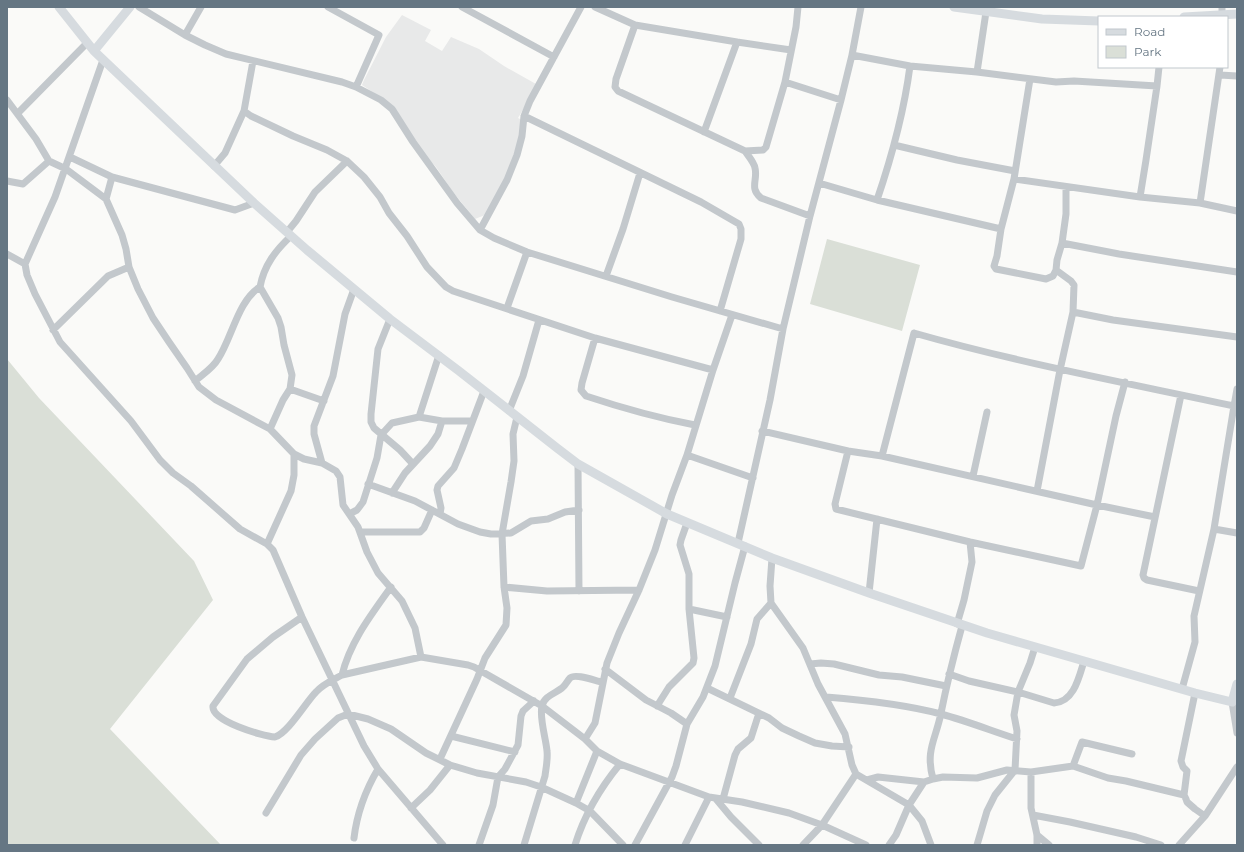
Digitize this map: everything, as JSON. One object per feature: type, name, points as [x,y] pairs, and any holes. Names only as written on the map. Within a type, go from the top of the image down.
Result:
[{"type":"street","points":[[59,7],[86,43],[103,60],[214,166],[289,234],[390,319],[439,355],[578,464],[667,514],[772,558],[960,625],[1234,704]]},
{"type":"street","points":[[94,51],[130,7]]},
{"type":"street","points":[[139,7],[185,35],[226,54],[342,82],[356,87],[381,100],[392,109],[428,164],[457,203],[480,230],[494,238],[527,252],[732,315],[783,329]]},
{"type":"street","points":[[185,35],[201,7]]},
{"type":"street","points":[[328,7],[379,35],[356,87]]},
{"type":"street","points":[[462,7],[554,57]]},
{"type":"street","points":[[480,230],[507,180],[517,155],[522,136],[524,116],[540,81],[581,7]]},
{"type":"street","points":[[595,7],[635,25],[791,50]]},
{"type":"street","points":[[635,25],[616,79],[615,87],[618,91],[746,151],[763,150],[766,147],[785,82],[796,27],[798,7]]},
{"type":"street","points":[[635,845],[669,782],[676,766],[687,724],[693,716],[707,688],[715,666],[735,583],[752,478],[776,369],[783,329],[810,216],[842,100],[861,7]]},
{"type":"street","points":[[954,7],[1042,19],[1098,21]]},
{"type":"street","points":[[977,72],[986,12]]},
{"type":"street","points":[[1194,16],[1222,13],[1237,14]]},
{"type":"street","points":[[704,132],[737,42]]},
{"type":"street","points":[[18,113],[86,43]]},
{"type":"street","points":[[852,55],[910,66],[977,72],[1056,82],[1074,81],[1157,86]]},
{"type":"street","points":[[103,60],[53,204],[25,264],[26,275],[60,342],[131,421],[160,460],[173,473],[192,486],[240,528],[273,550],[302,616],[364,746],[378,769],[443,845]]},
{"type":"street","points":[[214,166],[224,153],[244,111],[254,61]]},
{"type":"street","points":[[877,200],[894,145],[906,92],[910,66]]},
{"type":"street","points":[[1140,197],[1159,68]]},
{"type":"street","points":[[1200,203],[1220,68]]},
{"type":"street","points":[[1220,75],[1237,76]]},
{"type":"street","points":[[1030,79],[1014,179],[1001,229],[994,266],[996,269],[1046,279],[1053,276],[1056,270],[1062,243],[1066,214],[1066,187]]},
{"type":"street","points":[[785,82],[842,100]]},
{"type":"street","points":[[8,103],[18,113],[49,161],[66,169],[106,199],[122,235],[129,267],[138,290],[153,318],[200,387],[216,400],[270,430],[294,454],[304,460],[322,463],[336,471],[340,477],[343,505],[361,532],[367,552],[378,572],[402,601],[415,628],[421,657]]},
{"type":"street","points":[[244,111],[251,116],[327,150],[347,161],[364,177],[380,197],[389,214],[407,236],[427,267],[446,287],[452,291],[595,338],[713,370]]},
{"type":"street","points":[[524,116],[701,202],[739,224],[741,229],[741,239],[720,311]]},
{"type":"street","points":[[894,145],[957,160],[1015,171]]},
{"type":"street","points":[[746,151],[755,168],[754,184],[756,194],[761,198],[810,216]]},
{"type":"street","points":[[70,157],[112,177],[235,210],[254,202]]},
{"type":"street","points":[[7,181],[23,184],[49,161]]},
{"type":"street","points":[[195,381],[218,361],[243,307],[252,292],[260,287],[271,258],[289,234],[315,192],[347,161]]},
{"type":"street","points":[[606,276],[623,229],[640,173]]},
{"type":"street","points":[[106,199],[112,177]]},
{"type":"street","points":[[1014,179],[1140,197],[1200,203],[1237,211]]},
{"type":"street","points":[[819,183],[877,200],[1001,229]]},
{"type":"street","points":[[1062,243],[1119,254],[1237,272]]},
{"type":"street","points":[[507,308],[527,252]]},
{"type":"street","points":[[7,254],[25,264]]},
{"type":"street","points":[[53,330],[108,276],[129,267]]},
{"type":"street","points":[[1037,491],[1060,370],[1073,312],[1074,284],[1056,270]]},
{"type":"street","points":[[260,287],[272,306],[281,327],[292,375],[290,389],[283,400],[270,430]]},
{"type":"street","points":[[322,463],[314,434],[316,418],[333,376],[345,314],[354,289]]},
{"type":"street","points":[[1073,312],[1113,320],[1237,337]]},
{"type":"street","points":[[585,739],[595,723],[605,669],[618,633],[639,590],[655,550],[732,315]]},
{"type":"street","points":[[390,319],[378,349],[371,422],[374,428],[400,450],[413,464]]},
{"type":"street","points":[[509,411],[522,376],[539,320]]},
{"type":"street","points":[[882,456],[914,333],[1060,370],[1125,382],[1234,406]]},
{"type":"street","points":[[595,338],[581,390],[586,396],[627,410],[695,425]]},
{"type":"street","points":[[419,417],[439,355]]},
{"type":"street","points":[[848,451],[835,507],[838,510],[970,542],[1082,566],[1125,382]]},
{"type":"street","points":[[290,389],[324,401]]},
{"type":"street","points":[[1182,689],[1195,642],[1194,616],[1214,529],[1237,389]]},
{"type":"street","points":[[440,514],[441,508],[437,490],[438,486],[454,468],[484,391]]},
{"type":"street","points":[[1181,394],[1143,575],[1144,578],[1199,591]]},
{"type":"street","points":[[973,476],[987,412]]},
{"type":"street","points":[[349,514],[357,510],[364,502],[368,484],[377,458],[381,435],[392,423],[419,417],[442,421],[472,421]]},
{"type":"street","points":[[440,759],[485,658],[506,625],[507,608],[504,586],[502,534],[514,461],[513,434],[518,417]]},
{"type":"street","points":[[392,493],[405,473],[430,446],[438,434],[442,421]]},
{"type":"street","points":[[762,431],[848,451],[882,456],[1155,517]]},
{"type":"street","points":[[266,544],[291,491],[294,475],[294,454]]},
{"type":"street","points":[[687,455],[752,478]]},
{"type":"street","points":[[578,464],[579,592]]},
{"type":"street","points":[[368,484],[415,501],[458,524],[480,532],[502,534],[510,533],[531,522],[548,519],[565,512],[579,510]]},
{"type":"street","points":[[361,532],[420,532],[424,528],[432,510]]},
{"type":"street","points":[[869,593],[877,519]]},
{"type":"street","points":[[657,706],[669,687],[693,663],[694,658],[689,610],[689,574],[680,545],[687,523]]},
{"type":"street","points":[[1214,529],[1237,534]]},
{"type":"street","points":[[933,779],[929,762],[941,714],[972,562],[970,542]]},
{"type":"street","points":[[772,558],[770,586],[771,603],[803,648],[818,684],[845,734],[852,765],[856,774],[909,805],[922,821],[931,845]]},
{"type":"street","points":[[504,586],[547,591],[579,592],[639,590]]},
{"type":"street","points":[[342,675],[346,658],[363,626],[391,587]]},
{"type":"street","points":[[730,698],[751,644],[758,619],[771,603]]},
{"type":"street","points":[[689,610],[727,617]]},
{"type":"street","points":[[302,616],[273,637],[247,659],[213,706],[212,710],[214,714],[238,727],[275,737],[286,729],[317,690],[342,675],[421,657],[468,665],[480,670],[542,706],[585,739],[597,751],[620,764],[716,798],[789,813],[822,825],[866,845]]},
{"type":"street","points":[[977,845],[987,811],[995,795],[1015,770],[1017,728],[1014,715],[1018,692],[1035,647]]},
{"type":"street","points":[[949,674],[969,681],[1059,703],[1066,699],[1074,690],[1084,661]]},
{"type":"street","points":[[810,664],[834,664],[879,675],[902,677],[946,686]]},
{"type":"street","points":[[605,669],[635,692],[687,724]]},
{"type":"street","points":[[524,845],[545,776],[547,752],[542,721],[542,706],[548,697],[563,687],[570,677],[582,677],[602,682]]},
{"type":"street","points":[[1237,684],[1234,704],[1237,733]]},
{"type":"street","points":[[707,688],[769,718],[782,728],[816,743],[849,747]]},
{"type":"street","points":[[1195,693],[1181,761],[1183,767],[1187,771],[1184,795],[1187,802],[1205,816]]},
{"type":"street","points":[[826,697],[878,702],[941,714],[1017,739]]},
{"type":"street","points":[[479,845],[493,805],[498,777],[505,769],[518,745],[521,716],[523,711],[534,701]]},
{"type":"street","points":[[685,845],[716,798],[738,749],[751,738],[759,713]]},
{"type":"street","points":[[266,813],[302,755],[315,739],[338,718],[348,714],[368,719],[392,729],[426,753],[450,765],[477,773],[526,782],[576,803],[590,812],[623,845]]},
{"type":"street","points":[[451,736],[515,752]]},
{"type":"street","points":[[1074,766],[1082,742],[1132,754]]},
{"type":"street","points":[[576,803],[597,751]]},
{"type":"street","points":[[575,845],[600,791],[620,764]]},
{"type":"street","points":[[411,808],[430,790],[450,765]]},
{"type":"street","points":[[867,780],[872,777],[878,777],[924,782],[943,777],[977,778],[997,771],[1015,770],[1032,772],[1074,766],[1108,778],[1184,795]]},
{"type":"street","points":[[1179,845],[1205,816],[1237,767]]},
{"type":"street","points":[[354,838],[358,813],[363,798],[378,769]]},
{"type":"street","points":[[1032,772],[1031,808],[1037,835],[1036,845]]},
{"type":"street","points":[[803,845],[822,825],[856,774]]},
{"type":"street","points":[[889,845],[896,835],[909,805],[924,782]]},
{"type":"street","points":[[716,798],[731,817],[759,845]]},
{"type":"street","points":[[1033,815],[1136,837],[1161,845]]},
{"type":"street","points":[[1037,835],[1049,845]]},
{"type":"shaded area","points":[[402,15],[431,30],[425,41],[442,51],[451,37],[479,49],[504,66],[536,84],[534,91],[518,118],[522,120],[519,137],[509,172],[485,215],[475,219],[453,192],[436,167],[413,142],[377,95],[362,85],[386,37]]},
{"type":"green space","points":[[827,239],[920,265],[902,331],[810,304]]},
{"type":"green space","points":[[7,359],[39,398],[194,561],[213,600],[110,729],[221,845],[7,845]]}]
